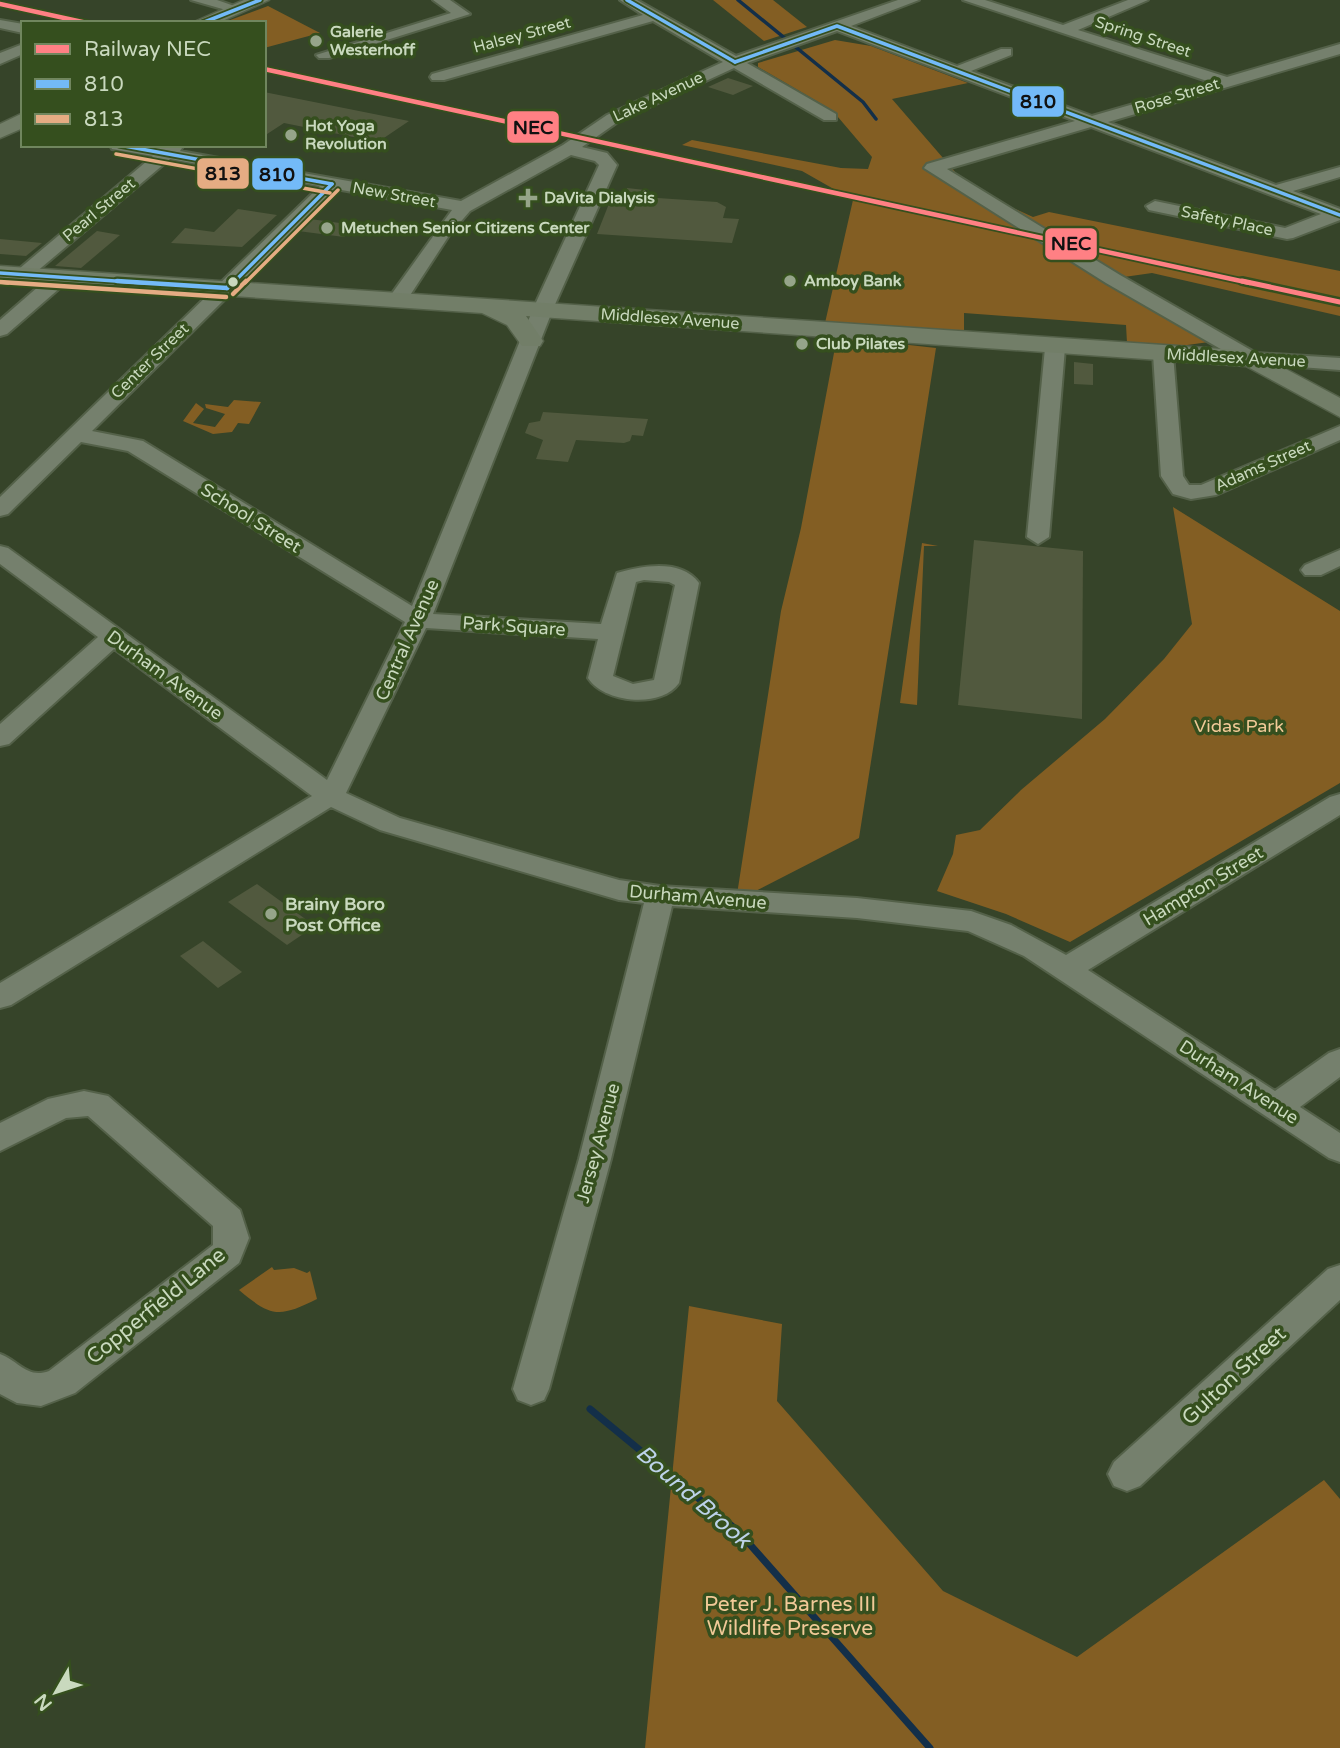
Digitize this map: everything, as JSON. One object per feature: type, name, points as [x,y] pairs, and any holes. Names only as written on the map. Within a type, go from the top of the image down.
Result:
[{"type":"main road","points":[[205,21],[233,8],[260,0]]},
{"type":"main road","name":"Middlesex Avenue","points":[[11,274],[543,309],[1055,348],[1252,359]]},
{"type":"main road","points":[[413,277],[418,290],[448,303]]},
{"type":"main road","points":[[484,305],[518,321],[531,341]]},
{"type":"main road","points":[[1252,359],[1340,409]]},
{"type":"street","points":[[198,0],[233,8]]},
{"type":"street","points":[[324,55],[457,18],[464,12],[440,0]]},
{"type":"street","points":[[627,0],[830,117]]},
{"type":"street","points":[[798,40],[912,0]]},
{"type":"street","name":"Spring Street","points":[[970,0],[1226,82]]},
{"type":"street","points":[[1064,30],[1141,0]]},
{"type":"street","name":"Halsey Street","points":[[438,77],[656,16]]},
{"type":"street","points":[[0,24],[21,29]]},
{"type":"street","points":[[837,26],[1338,214]]},
{"type":"street","points":[[798,40],[837,36],[878,42]]},
{"type":"street","name":"Lake Avenue","points":[[398,299],[443,231],[464,207],[569,149],[619,114],[735,62],[798,40]]},
{"type":"street","points":[[0,59],[21,49]]},
{"type":"street","points":[[957,71],[1006,52]]},
{"type":"street","name":"Rose Street","points":[[1252,359],[1113,279],[933,168],[1336,52]]},
{"type":"street","name":"New Street","points":[[140,147],[172,150],[332,184],[464,207]]},
{"type":"street","name":"Central Avenue","points":[[0,997],[330,796],[341,779],[418,620],[543,309],[608,165],[601,157],[569,149]]},
{"type":"street","name":"Pearl Street","points":[[11,274],[172,150]]},
{"type":"street","points":[[1275,191],[1340,172]]},
{"type":"street","name":"Center Street","points":[[0,509],[332,184]]},
{"type":"street","name":"Safety Place","points":[[1155,206],[1287,234],[1338,214]]},
{"type":"street","points":[[0,330],[61,277]]},
{"type":"street","points":[[1038,537],[1055,348]]},
{"type":"street","name":"Adams Street","points":[[1163,354],[1172,475],[1174,483],[1185,491],[1208,490],[1340,432]]},
{"type":"street","name":"Middlesex Avenue","points":[[1252,359],[1340,364]]},
{"type":"street","name":"School Street","points":[[75,434],[135,446],[418,620]]},
{"type":"street","name":"Durham Avenue","points":[[0,554],[330,796],[390,824],[619,890],[660,896],[858,908],[971,921],[1001,932],[1066,970],[1340,1149]]},
{"type":"street","points":[[1313,570],[1340,557]]},
{"type":"street","points":[[643,573],[675,575],[687,583],[666,683],[660,689],[651,692],[617,688],[600,678],[610,632],[625,578],[643,573]]},
{"type":"street","name":"Park Square","points":[[418,620],[610,632]]},
{"type":"street","points":[[0,738],[113,637]]},
{"type":"street","name":"Hampton Street","points":[[1066,970],[1340,803]]},
{"type":"street","name":"Jersey Avenue","points":[[531,1389],[594,1159],[660,896]]},
{"type":"street","points":[[1276,1107],[1340,1061]]},
{"type":"street","name":"Copperfield Lane","points":[[0,1138],[65,1104],[84,1101],[97,1105],[228,1220],[232,1238],[227,1253],[62,1382],[41,1390],[17,1387],[0,1370]]},
{"type":"street","name":"Gulton Street","points":[[1127,1474],[1340,1279]]},
{"type":"green space","points":[[713,0],[773,0],[807,27],[764,41]]},
{"type":"green space","points":[[268,6],[320,33],[266,47],[266,21],[227,21]]},
{"type":"green space","points":[[835,40],[871,46],[968,83],[892,99],[969,188],[1033,217],[1049,212],[1340,271],[1340,316],[1152,273],[1110,279],[1209,342],[1180,346],[1127,343],[1126,325],[964,313],[964,332],[825,323],[853,200],[802,171],[682,145],[692,140],[841,168],[868,169],[872,157],[832,110],[758,67],[758,63]]},
{"type":"green space","points":[[837,337],[936,348],[859,838],[736,901],[781,611],[801,528]]},
{"type":"green space","points":[[234,400],[261,402],[249,424],[238,423],[232,432],[213,434],[183,421],[196,403],[204,409],[193,423],[215,427],[225,414],[206,408],[205,404],[228,407]]},
{"type":"green space","name":"Vidas Park","points":[[1173,507],[1340,611],[1340,783],[1070,942],[1006,914],[937,891],[953,854],[956,835],[980,830],[1021,790],[1105,719],[1164,659],[1192,624]]},
{"type":"green space","points":[[922,543],[938,546],[924,546],[917,705],[900,703]]},
{"type":"green space","points":[[272,1267],[274,1270],[294,1268],[307,1273],[310,1271],[317,1299],[284,1312],[276,1312],[259,1305],[239,1290]]},
{"type":"green space","name":"Peter J. Barnes III Wildlife Preserve","points":[[689,1306],[782,1324],[777,1401],[943,1591],[1077,1657],[1324,1480],[1340,1499],[1340,1748],[645,1748]]},
{"type":"building","points":[[728,78],[753,86],[733,95],[708,87]]},
{"type":"building","points":[[266,92],[409,121],[378,142],[284,123],[266,135]]},
{"type":"building","points":[[627,188],[645,190],[643,197],[717,202],[726,207],[723,218],[739,219],[732,243],[597,234],[612,196],[624,196]]},
{"type":"building","points":[[238,209],[277,215],[242,247],[171,243],[185,228],[214,232]]},
{"type":"building","name":"Metuchen Senior Citizens Center","points":[[310,219],[355,225],[344,237],[298,231]]},
{"type":"building","points":[[97,231],[120,235],[81,268],[55,266]]},
{"type":"building","points":[[0,239],[42,243],[26,256],[0,254]]},
{"type":"building","points":[[1074,362],[1093,364],[1093,385],[1074,384]]},
{"type":"building","points":[[543,412],[648,419],[643,436],[632,435],[630,441],[624,443],[576,440],[568,462],[536,459],[543,440],[525,433],[529,423],[540,421]]},
{"type":"building","points":[[974,540],[1083,551],[1082,719],[958,705]]},
{"type":"building","name":"Brainy Boro Post Office","points":[[257,884],[315,926],[287,945],[228,902]]},
{"type":"building","points":[[203,941],[242,972],[218,988],[180,956]]},
{"type":"waterway","points":[[738,0],[863,102],[876,119]]},
{"type":"waterway","name":"Bound Brook","points":[[590,1409],[738,1531],[930,1748]]},
{"type":"rail line","name":"NEC","points":[[0,4],[78,21]]},
{"type":"rail line","name":"NEC","points":[[266,69],[1340,302]]},
{"type":"transit line","name":"810","points":[[207,21],[260,0]]},
{"type":"transit line","name":"810","points":[[627,0],[735,62]]},
{"type":"transit line","name":"810","points":[[735,62],[837,26],[1340,215]]},
{"type":"transit line","name":"810","points":[[130,147],[332,184]]},
{"type":"transit line","name":"813","points":[[116,154],[330,193]]},
{"type":"transit line","name":"810","points":[[227,288],[332,184]]},
{"type":"transit line","name":"813","points":[[233,294],[338,190]]},
{"type":"transit line","name":"810","points":[[0,273],[227,288]]},
{"type":"transit line","name":"813","points":[[0,282],[226,297]]},
{"type":"place","name":"Galerie Westerhoff","points":[[316,41]]},
{"type":"place","name":"Hot Yoga Revolution","points":[[291,135]]},
{"type":"place","name":"DaVita Dialysis","points":[[528,198]]},
{"type":"place","name":"Metuchen Senior Citizens Center","points":[[327,228]]},
{"type":"place","name":"Amboy Bank","points":[[790,281]]},
{"type":"place","name":"Club Pilates","points":[[802,344]]},
{"type":"place","name":"Brainy Boro Post Office","points":[[271,914]]}]
